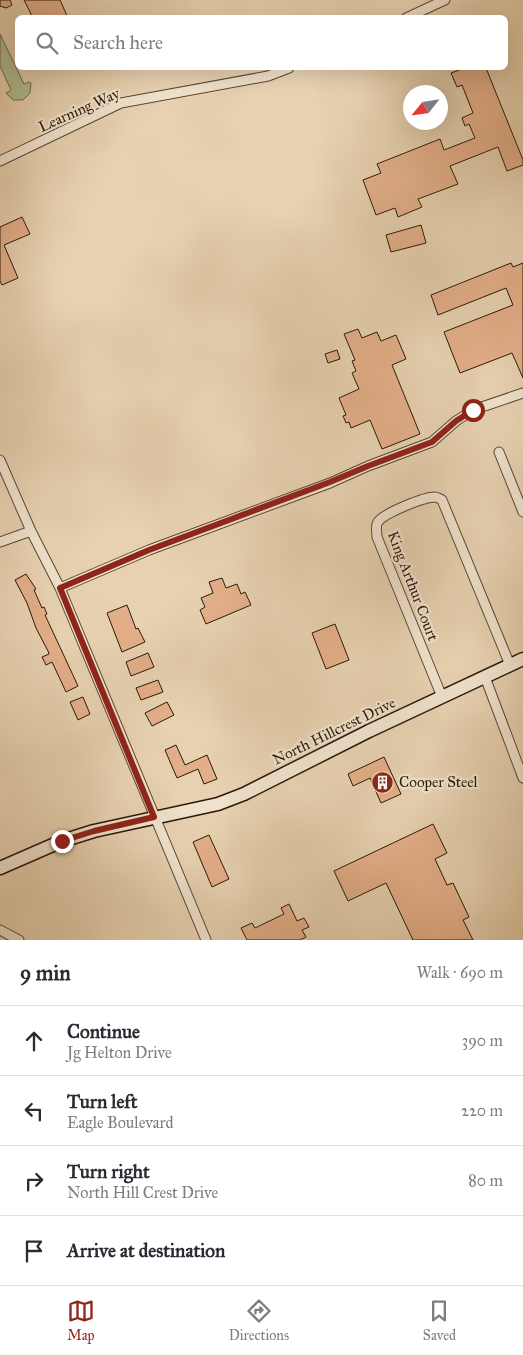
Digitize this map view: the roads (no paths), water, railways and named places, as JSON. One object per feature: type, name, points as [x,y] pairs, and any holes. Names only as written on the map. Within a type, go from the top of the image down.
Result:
[{"type":"street","points":[[412,15],[445,0]]},
{"type":"street","name":"Learning Way","points":[[0,161],[121,103],[268,76],[284,70]]},
{"type":"street","points":[[60,588],[149,550],[432,442],[456,421],[473,410],[523,393]]},
{"type":"street","points":[[499,452],[523,512]]},
{"type":"street","points":[[0,460],[31,531],[60,588],[206,940]]},
{"type":"street","name":"King Arthur Court","points":[[442,697],[377,537],[376,527],[378,521],[419,500],[436,497],[442,500],[448,510],[510,665]]},
{"type":"street","points":[[0,542],[31,531]]},
{"type":"street","name":"North Hillcrest Drive","points":[[0,868],[62,841],[94,831],[218,804],[244,794],[523,659]]},
{"type":"street","points":[[485,678],[523,778]]},
{"type":"street","points":[[0,930],[19,940]]},
{"type":"place","name":"Cooper Steel","points":[[383,782]]}]
